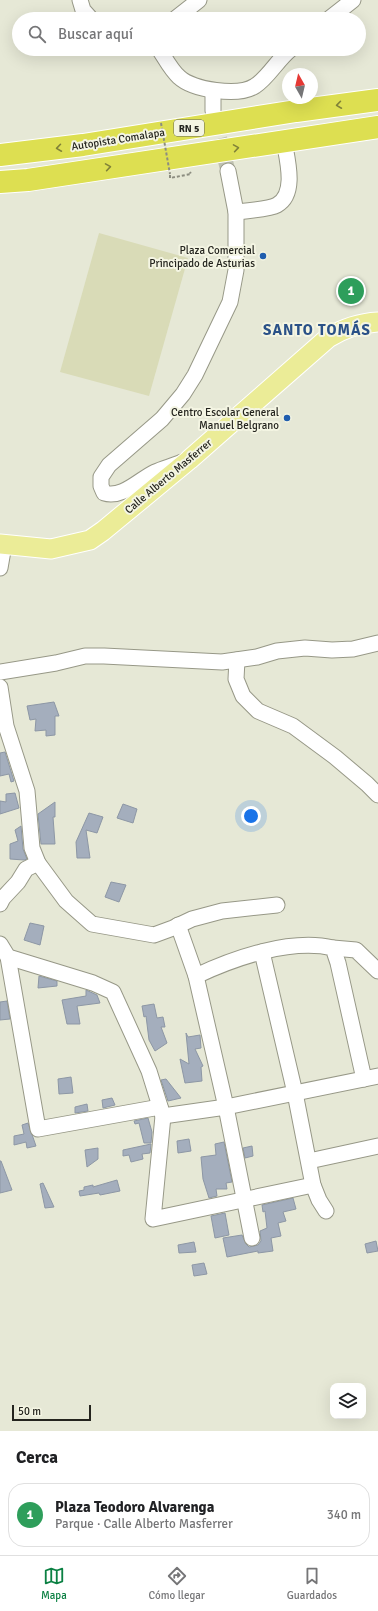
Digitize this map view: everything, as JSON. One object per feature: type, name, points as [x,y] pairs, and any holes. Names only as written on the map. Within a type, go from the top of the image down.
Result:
[{"type":"highway","name":"Autopista Comalapa","points":[[0,155],[83,145],[296,111],[378,100]]},
{"type":"highway","name":"RN 5","points":[[0,182],[28,180],[378,127]]},
{"type":"main road","name":"Calle Alberto Masferrer","points":[[2,544],[51,549],[90,540],[189,460],[328,338],[356,324],[378,322]]},
{"type":"street","points":[[80,0],[85,12]]},
{"type":"street","points":[[184,12],[199,0]]},
{"type":"street","points":[[338,12],[353,0]]},
{"type":"street","points":[[164,56],[178,77],[194,85],[213,91],[239,91],[254,87],[283,56]]},
{"type":"street","points":[[213,91],[213,111]]},
{"type":"street","points":[[236,212],[276,206],[285,199],[288,190],[289,174],[284,141]]},
{"type":"street","points":[[189,460],[155,472],[117,494],[109,495],[104,493],[101,486],[101,477],[109,465],[146,434],[172,408],[198,369],[230,302],[236,270],[236,212],[228,171]]},
{"type":"street","points":[[0,568],[2,544]]},
{"type":"street","points":[[0,672],[56,663],[85,656],[222,662],[257,657],[277,651],[305,648],[353,650],[366,645],[378,643]]},
{"type":"street","points":[[237,660],[236,679],[243,696],[258,711],[293,726],[335,757],[378,795]]},
{"type":"street","points":[[0,687],[6,726],[27,791],[32,848],[38,863],[66,901],[92,924],[154,935],[192,919],[222,911],[277,904]]},
{"type":"street","points":[[0,904],[3,898],[18,882],[26,869],[38,863]]},
{"type":"street","points":[[178,926],[196,976],[226,1107],[252,1238]]},
{"type":"street","points":[[0,944],[8,957],[38,1129],[161,1111],[226,1107],[371,1078],[338,963],[332,948]]},
{"type":"street","points":[[196,976],[218,965],[262,952],[275,949],[321,946],[356,950],[378,971]]},
{"type":"street","points":[[262,952],[295,1093],[313,1185],[318,1200],[326,1211]]},
{"type":"street","points":[[8,957],[93,983],[113,992],[149,1071],[161,1111],[153,1218],[313,1185]]},
{"type":"street","points":[[309,1161],[378,1146]]},
{"type":"path","points":[[162,123],[170,174]]},
{"type":"path","points":[[170,178],[191,174]]},
{"type":"green space","points":[[99,233],[188,258],[149,396],[60,372]]},
{"type":"building","points":[[54,702],[59,716],[55,716],[55,735],[46,736],[46,730],[35,731],[36,719],[30,720],[27,706]]},
{"type":"building","points":[[5,752],[14,781],[11,782],[9,774],[0,776],[0,753]]},
{"type":"building","points":[[15,793],[19,808],[0,814],[0,801],[6,802],[6,794]]},
{"type":"building","points":[[55,802],[55,817],[53,817],[55,844],[41,844],[38,814]]},
{"type":"building","points":[[123,804],[137,809],[133,823],[117,818]]},
{"type":"building","points":[[89,813],[103,817],[97,833],[86,830],[90,858],[77,858],[76,842]]},
{"type":"building","points":[[21,826],[23,849],[27,859],[10,859],[10,844],[18,841],[15,830]]},
{"type":"building","points":[[111,882],[126,885],[119,902],[105,897]]},
{"type":"building","points":[[30,923],[44,926],[40,945],[24,940]]},
{"type":"building","points":[[39,976],[57,981],[57,986],[38,988]]},
{"type":"building","points":[[86,990],[97,995],[100,1003],[77,1006],[80,1024],[67,1024],[62,1000],[86,996]]},
{"type":"building","points":[[7,1001],[10,1019],[0,1020],[0,1002]]},
{"type":"building","points":[[154,1004],[157,1018],[163,1017],[165,1027],[161,1027],[167,1043],[155,1051],[149,1040],[146,1016],[144,1017],[142,1006]]},
{"type":"building","points":[[186,1033],[188,1037],[200,1035],[201,1048],[195,1049],[203,1066],[201,1067],[202,1081],[185,1083],[180,1059],[189,1064]]},
{"type":"building","points":[[71,1077],[73,1093],[59,1094],[58,1079]]},
{"type":"building","points":[[166,1079],[181,1098],[168,1101],[161,1080]]},
{"type":"building","points":[[112,1098],[115,1105],[103,1108],[102,1100]]},
{"type":"building","points":[[87,1104],[88,1111],[75,1113],[75,1107]]},
{"type":"building","points":[[148,1118],[152,1132],[151,1143],[144,1143],[139,1123],[135,1124],[134,1121]]},
{"type":"building","points":[[28,1123],[36,1146],[27,1148],[26,1142],[14,1145],[14,1136],[24,1134],[22,1125]]},
{"type":"building","points":[[189,1139],[191,1151],[178,1153],[177,1141]]},
{"type":"building","points":[[224,1142],[232,1182],[226,1183],[227,1189],[216,1189],[217,1196],[209,1198],[203,1179],[201,1157],[216,1155],[215,1144]]},
{"type":"building","points":[[151,1144],[150,1153],[142,1154],[143,1159],[131,1162],[129,1155],[123,1156],[123,1150]]},
{"type":"building","points":[[252,1146],[253,1156],[245,1158],[243,1148]]},
{"type":"building","points":[[98,1148],[98,1159],[87,1167],[85,1150]]},
{"type":"building","points":[[0,1161],[12,1190],[0,1193]]},
{"type":"building","points":[[117,1180],[120,1191],[100,1195],[99,1193],[80,1196],[79,1191],[84,1190],[84,1187],[93,1185],[93,1187]]},
{"type":"building","points":[[43,1183],[54,1207],[45,1208],[40,1184]]},
{"type":"building","points":[[293,1198],[296,1209],[283,1212],[286,1221],[278,1223],[281,1236],[271,1238],[273,1251],[258,1253],[258,1251],[227,1257],[223,1238],[242,1235],[249,1247],[258,1245],[261,1241],[260,1231],[267,1228],[265,1211],[263,1212],[262,1205]]},
{"type":"building","points":[[225,1213],[229,1235],[215,1238],[211,1216]]},
{"type":"building","points":[[376,1241],[378,1251],[367,1253],[365,1244]]},
{"type":"building","points":[[194,1242],[196,1252],[179,1253],[178,1245]]},
{"type":"building","points":[[204,1263],[207,1274],[194,1276],[192,1265]]},
{"type":"tunnel","points":[[214,116],[228,171]]},
{"type":"place","name":"Plaza Comercial Principado de Asturias","points":[[263,256]]},
{"type":"place","name":"Plaza Teodoro Alvarenga","points":[[351,291]]},
{"type":"place","name":"Centro Escolar General Manuel Belgrano","points":[[287,418]]},
{"type":"district","name":"SANTO TOMÁS","points":[[317,330]]}]
